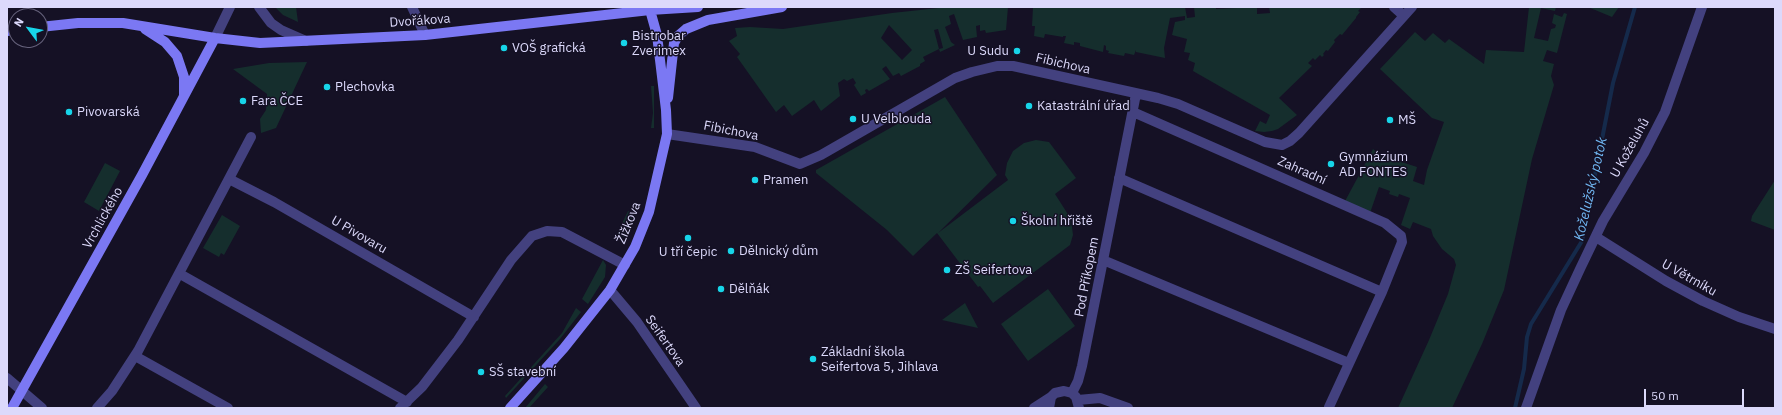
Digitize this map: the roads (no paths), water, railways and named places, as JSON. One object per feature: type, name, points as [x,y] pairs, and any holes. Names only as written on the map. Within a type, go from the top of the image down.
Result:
[{"type":"main road","name":"Dvořákova","points":[[48,26],[78,23],[134,25],[215,38],[260,43],[425,35],[650,8],[698,7]]},
{"type":"main road","points":[[666,110],[674,43],[678,36],[686,29],[708,20],[782,7]]},
{"type":"main road","name":"Žižkova","points":[[510,408],[564,348],[610,290],[625,265],[649,212],[667,134],[666,110],[657,35],[650,8]]},
{"type":"main road","points":[[134,25],[157,36],[172,49],[177,56],[184,77],[185,90],[183,99]]},
{"type":"main road","name":"Vrchlického","points":[[12,408],[107,239],[215,38]]},
{"type":"street","points":[[215,38],[230,7]]},
{"type":"street","points":[[258,7],[271,23],[280,30],[306,41]]},
{"type":"street","points":[[412,7],[425,35]]},
{"type":"street","points":[[1394,7],[1404,16]]},
{"type":"street","name":"Fibichova","points":[[667,134],[755,147],[782,159],[800,164],[821,155],[955,78],[984,68],[1013,66],[1178,104],[1265,142],[1282,145],[1290,141],[1299,133],[1412,7]]},
{"type":"street","name":"U Koželuhů","points":[[1526,408],[1561,310],[1603,221],[1644,153],[1665,112],[1702,7]]},
{"type":"street","name":"Pod Příkopem","points":[[1076,400],[1078,382],[1136,94]]},
{"type":"street","name":"Zahradní","points":[[1133,112],[1284,177],[1385,223],[1399,232],[1402,242],[1382,292],[1329,407]]},
{"type":"street","points":[[97,408],[112,391],[135,356],[180,274],[251,137]]},
{"type":"street","points":[[1119,178],[1382,292]]},
{"type":"street","name":"U Pivovaru","points":[[229,179],[274,202],[474,317]]},
{"type":"street","points":[[180,274],[404,405],[422,387],[474,317],[511,260],[532,236],[547,231],[562,232],[625,265]]},
{"type":"street","name":"U Větrníku","points":[[1596,237],[1666,281],[1703,301],[1739,317],[1775,329]]},
{"type":"street","points":[[1103,260],[1349,363]]},
{"type":"street","name":"Seifertova","points":[[610,290],[637,322],[696,408]]},
{"type":"street","points":[[135,356],[228,408]]},
{"type":"street","points":[[7,378],[42,408]]},
{"type":"street","points":[[1034,408],[1060,391],[1076,400],[1100,398],[1128,408]]},
{"type":"street","points":[[1049,408],[1051,397]]},
{"type":"waterway","name":"Koželužský potok","points":[[1515,408],[1524,369],[1527,337],[1531,324],[1582,241],[1613,83],[1635,7]]},
{"type":"place","name":"Bistrobar Zverimex","points":[[624,43]]},
{"type":"place","name":"VOŠ grafická","points":[[504,48]]},
{"type":"place","name":"U Sudu","points":[[1017,51]]},
{"type":"place","name":"Plechovka","points":[[327,87]]},
{"type":"place","name":"Fara ČCE","points":[[243,101]]},
{"type":"place","name":"Katastrální úřad","points":[[1029,106]]},
{"type":"place","name":"Pivovarská","points":[[69,112]]},
{"type":"place","name":"U Velblouda","points":[[853,119]]},
{"type":"place","name":"MŠ","points":[[1390,120]]},
{"type":"place","name":"Gymnázium AD FONTES","points":[[1331,164]]},
{"type":"place","name":"Pramen","points":[[755,180]]},
{"type":"place","name":"Školní hřiště","points":[[1013,221]]},
{"type":"place","name":"U tří čepic","points":[[688,238]]},
{"type":"place","name":"Dělnický dům","points":[[731,251]]},
{"type":"place","name":"ZŠ Seifertova","points":[[947,270]]},
{"type":"place","name":"Dělňák","points":[[721,289]]},
{"type":"place","name":"Základní škola Seifertova 5, Jihlava","points":[[813,359]]},
{"type":"place","name":"SŠ stavební","points":[[481,372]]}]
